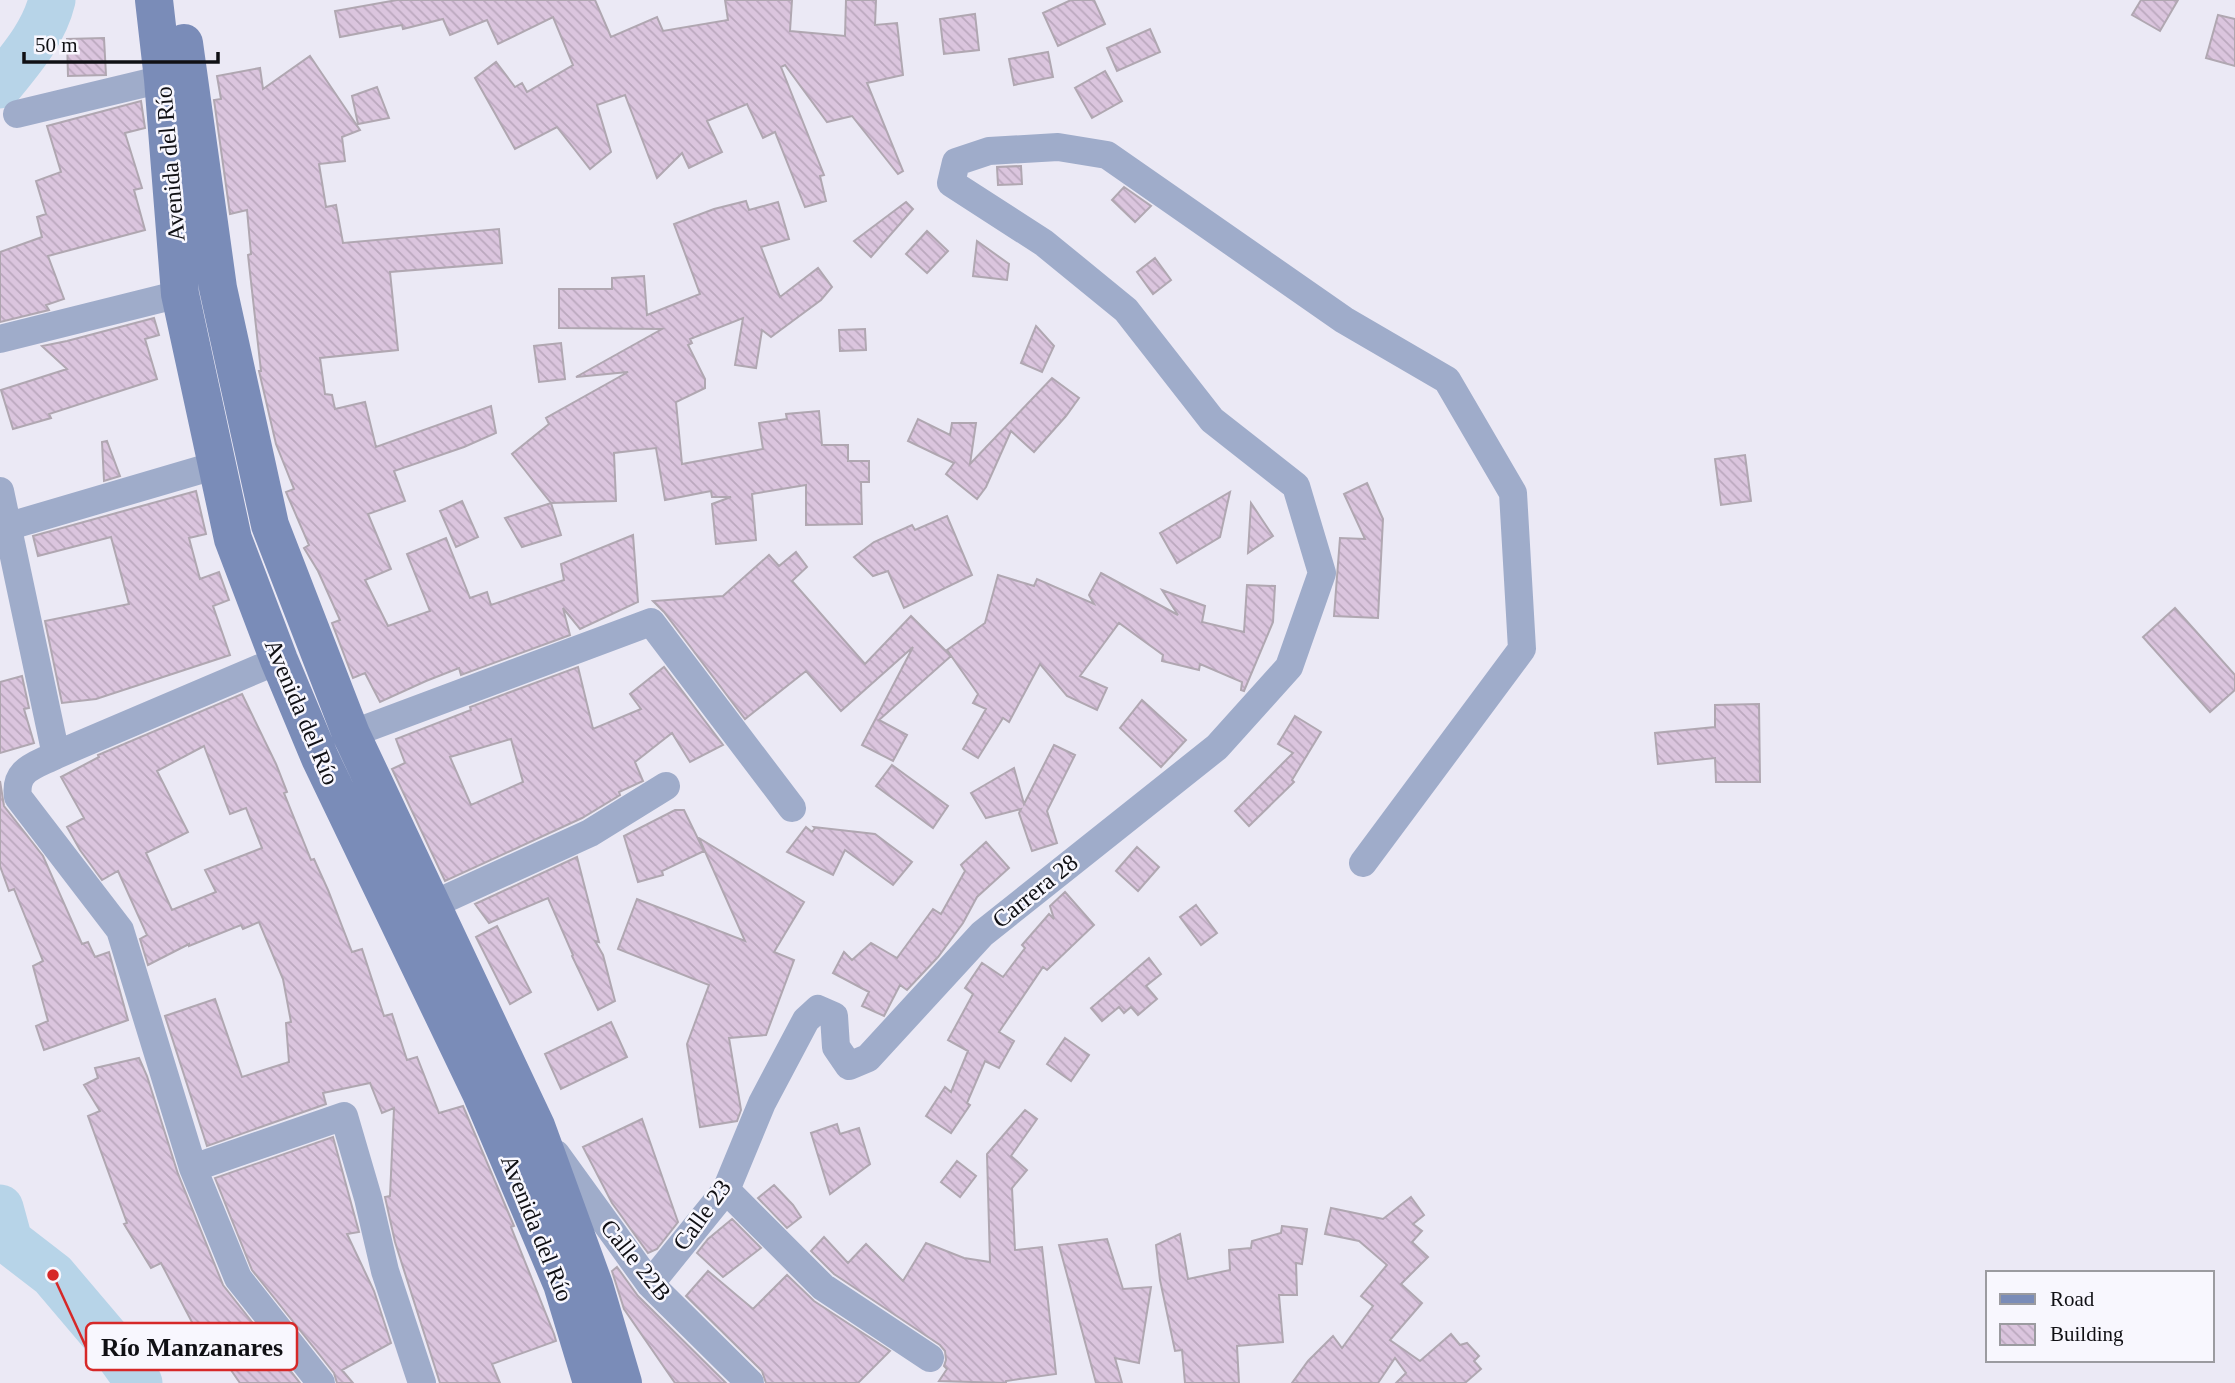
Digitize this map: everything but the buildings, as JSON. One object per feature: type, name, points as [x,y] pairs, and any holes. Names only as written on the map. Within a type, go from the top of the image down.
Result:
[{"type":"main road","name":"Avenida del Río","points":[[153,0],[163,79],[180,294],[233,539],[320,758],[426,923]]},
{"type":"main road","name":"Avenida del Río","points":[[178,0],[218,288],[270,525],[426,923],[480,1050],[562,1284],[592,1383]]},
{"type":"main road","name":"Avenida del Río","points":[[480,1050],[536,1126],[594,1285],[623,1383]]},
{"type":"street","points":[[17,114],[163,79]]},
{"type":"street","name":"Carrera 28","points":[[762,1103],[806,1020],[818,1009],[834,1016],[836,1047],[849,1066],[868,1058],[982,934],[1217,747],[1289,667],[1322,573],[1296,486],[1212,420],[1126,310],[1044,243],[951,183],[956,163],[989,151],[1058,147],[1107,155],[1344,320],[1447,380],[1513,493],[1522,649],[1363,863]]},
{"type":"street","points":[[0,339],[180,294]]},
{"type":"street","points":[[6,527],[218,465]]},
{"type":"street","points":[[0,491],[56,755]]},
{"type":"street","points":[[351,734],[651,622],[792,807]]},
{"type":"street","points":[[279,660],[56,755],[21,774],[16,784],[18,797],[120,930],[193,1168],[238,1278],[321,1383]]},
{"type":"street","points":[[426,923],[590,833],[666,786]]},
{"type":"street","name":"Calle 23","points":[[650,1284],[726,1190],[762,1103]]},
{"type":"street","points":[[193,1168],[344,1116],[368,1198],[384,1271],[422,1383]]},
{"type":"street","name":"Calle 22B","points":[[536,1126],[650,1284],[750,1383]]},
{"type":"street","points":[[726,1190],[823,1287],[930,1358]]},
{"type":"waterway","points":[[0,85],[38,35],[52,0]]},
{"type":"waterway","points":[[0,1208],[9,1241],[53,1275],[109,1341],[139,1383]]},
{"type":"place","name":"Río Manzanares","points":[[53,1275]]}]
